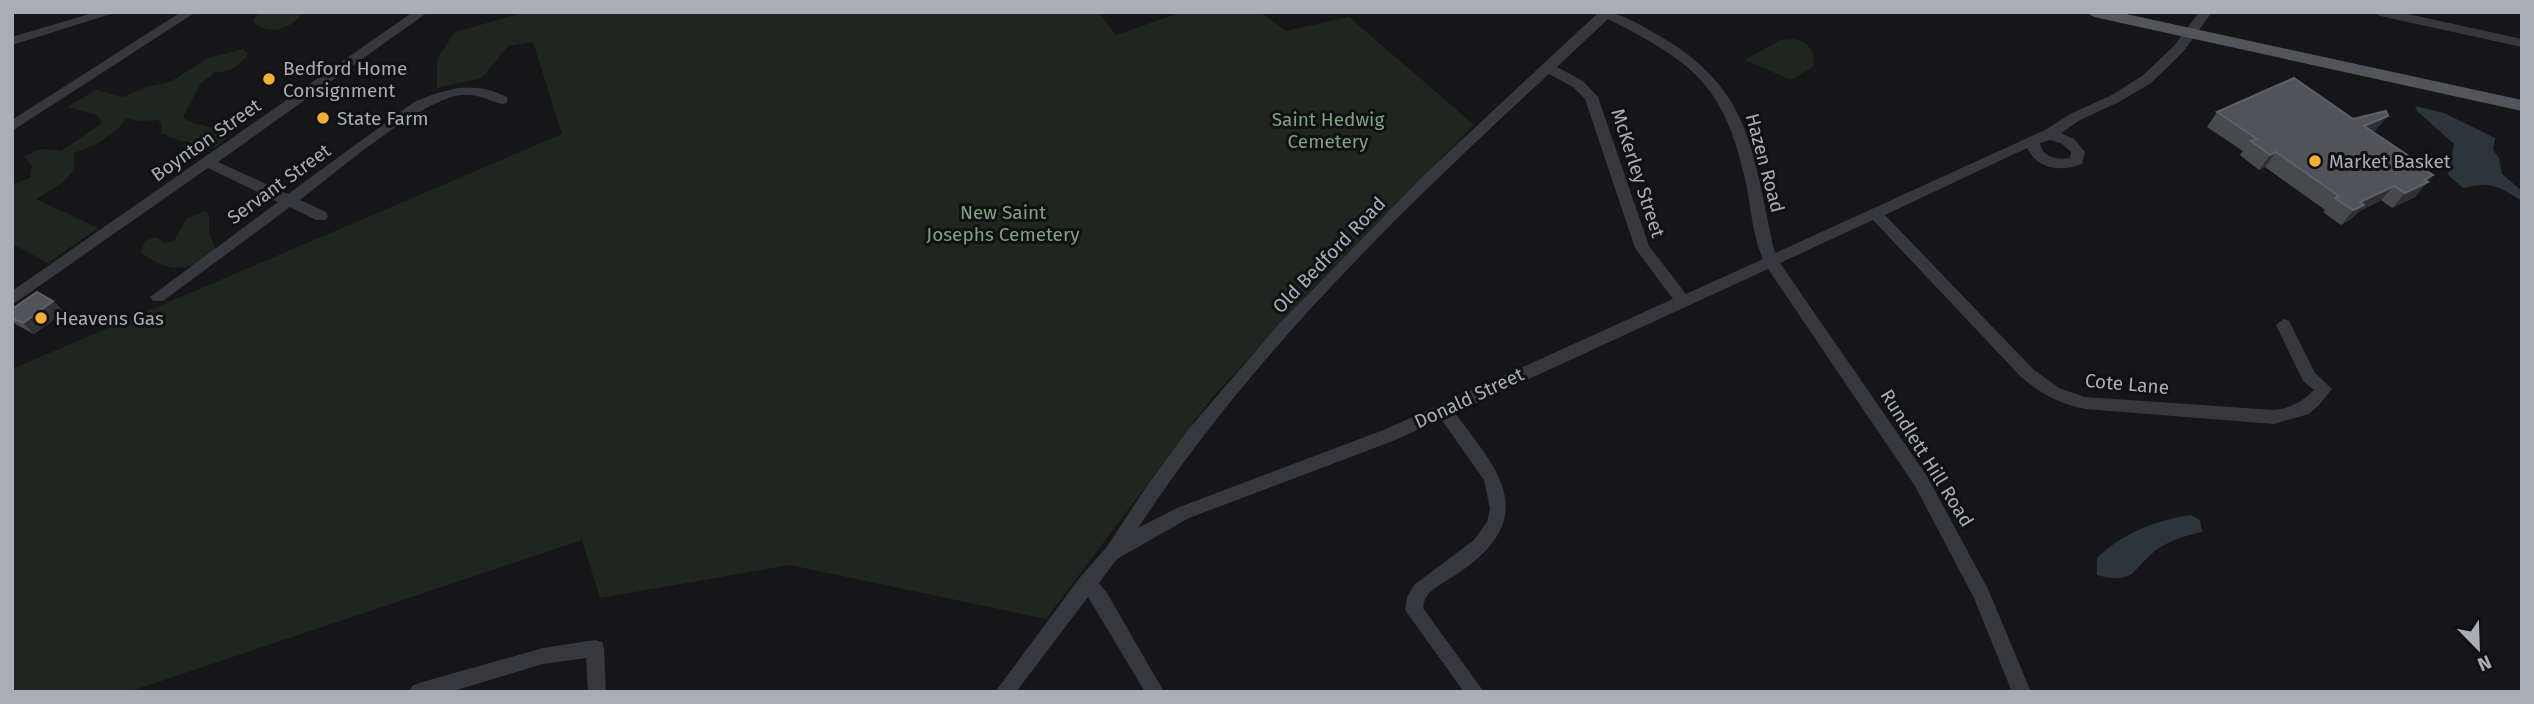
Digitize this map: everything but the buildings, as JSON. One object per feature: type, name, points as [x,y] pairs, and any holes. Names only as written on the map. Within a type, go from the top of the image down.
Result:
[{"type":"main road","points":[[2095,12],[2522,106]]},
{"type":"street","points":[[12,41],[111,12]]},
{"type":"street","name":"Boynton Street","points":[[12,299],[422,12]]},
{"type":"street","name":"Donald Street","points":[[1004,692],[1111,554],[1183,513],[1354,450],[2063,128],[2074,118],[2122,95],[2157,72],[2190,35],[2206,12]]},
{"type":"street","points":[[2380,12],[2522,43]]},
{"type":"street","name":"Old Bedford Road","points":[[1111,554],[1147,500],[1231,389],[1286,327],[1441,168],[1607,13]]},
{"type":"street","name":"Hazen Road","points":[[1607,13],[1667,46],[1692,64],[1730,106],[1771,261]]},
{"type":"street","points":[[12,126],[180,14]]},
{"type":"street","name":"McKerley Street","points":[[1548,68],[1578,84],[1591,97],[1642,248],[1682,300]]},
{"type":"street","name":"Servant Street","points":[[158,297],[419,105],[455,92],[479,89],[502,100]]},
{"type":"street","points":[[2078,152],[2079,130],[2094,109]]},
{"type":"street","points":[[2045,160],[2034,150],[2033,141],[2039,137],[2064,139],[2078,152]]},
{"type":"street","name":"Donald Street","points":[[1984,164],[2027,159],[2045,160],[2058,165],[2077,161],[2078,152]]},
{"type":"street","points":[[207,162],[321,216]]},
{"type":"street","name":"Cote Lane","points":[[1875,214],[2027,373],[2051,393],[2063,399],[2085,403],[2274,417],[2293,414],[2309,407],[2324,389],[2309,377],[2284,325]]},
{"type":"street","name":"Rundlett Hill Road","points":[[1771,261],[1921,481],[1982,595],[2022,692]]},
{"type":"street","points":[[1444,410],[1492,476],[1497,488],[1499,512],[1490,535],[1482,545],[1426,586],[1417,595],[1414,610],[1475,692]]},
{"type":"street","points":[[1147,500],[1161,510],[1183,513]]},
{"type":"street","points":[[1087,582],[1101,599],[1155,692]]},
{"type":"street","points":[[419,692],[543,656],[595,648],[597,692]]},
{"type":"green space","points":[[259,12],[303,12],[286,27],[273,30],[253,22]]},
{"type":"green space","points":[[526,12],[1098,12],[1116,35],[1182,12],[1260,12],[1286,31],[1349,17],[1474,125],[1313,288],[1212,398],[1046,619],[790,565],[600,598],[582,540],[128,692],[12,692],[12,369],[562,134],[533,42],[508,46],[482,78],[437,88],[437,59],[455,32]]},
{"type":"green space","points":[[1795,39],[1808,45],[1814,62],[1813,67],[1791,80],[1745,60],[1780,40]]},
{"type":"green space","points":[[243,49],[248,54],[238,65],[230,70],[215,72],[200,84],[183,117],[218,130],[228,137],[214,148],[191,150],[186,145],[189,141],[180,141],[161,133],[162,125],[158,120],[140,121],[126,118],[119,128],[97,144],[74,153],[74,170],[61,184],[36,199],[98,228],[48,263],[12,244],[12,185],[30,178],[32,166],[24,156],[41,149],[61,151],[101,124],[98,115],[67,107],[96,90],[123,97],[146,87],[170,82],[208,58]]},
{"type":"green space","points":[[205,211],[209,216],[209,233],[216,249],[197,263],[179,268],[170,267],[140,252],[145,241],[156,237],[165,243],[174,241],[187,218]]},
{"type":"shaded area","points":[[2415,106],[2444,113],[2495,138],[2493,150],[2499,158],[2502,174],[2522,191],[2522,201],[2494,186],[2463,188],[2448,175],[2454,144],[2417,111]]},
{"type":"shaded area","points":[[2191,515],[2200,520],[2202,532],[2178,539],[2156,550],[2126,577],[2109,578],[2097,575],[2097,558],[2117,541],[2153,524]]},
{"type":"place","name":"Bedford Home Consignment","points":[[269,79]]},
{"type":"place","name":"State Farm","points":[[323,118]]},
{"type":"place","name":"Market Basket","points":[[2315,161]]},
{"type":"place","name":"Heavens Gas","points":[[41,318]]},
{"type":"park label","name":"Saint Hedwig Cemetery","points":[[1328,130]]},
{"type":"park label","name":"New Saint Josephs Cemetery","points":[[1003,223]]}]
